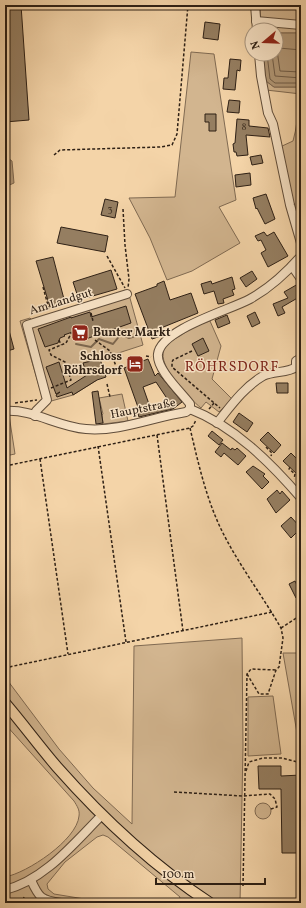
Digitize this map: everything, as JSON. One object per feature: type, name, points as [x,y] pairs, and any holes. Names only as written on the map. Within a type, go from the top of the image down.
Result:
[{"type":"main road","points":[[5,703],[57,767],[102,815],[144,854],[184,886],[210,903]]},
{"type":"street","points":[[255,5],[256,21],[301,25]]},
{"type":"street","points":[[260,62],[268,113],[273,124],[290,206],[301,243]]},
{"type":"street","name":"Hauptstraße","points":[[5,411],[19,410],[76,428],[99,430],[186,412],[190,409],[190,404],[163,370],[159,361],[160,349],[169,338],[183,329],[250,299],[292,266],[301,256]]},
{"type":"street","points":[[292,266],[301,279]]},
{"type":"street","name":"Am Landgut","points":[[47,400],[27,325],[127,294]]},
{"type":"street","points":[[217,423],[257,380],[275,371],[293,369],[296,367],[296,361],[301,358]]},
{"type":"street","points":[[35,416],[36,411],[47,400]]},
{"type":"street","points":[[190,409],[217,423],[259,454],[301,498]]},
{"type":"street","points":[[5,890],[31,880],[49,866],[102,815]]},
{"type":"street","points":[[31,880],[38,896],[46,900],[61,903]]},
{"type":"path","points":[[54,155],[60,150],[160,147],[172,145],[177,134],[188,5]]},
{"type":"path","points":[[123,209],[129,280]]},
{"type":"path","points":[[107,256],[124,284]]},
{"type":"path","points":[[43,287],[49,309],[58,306]]},
{"type":"path","points":[[91,313],[92,321]]},
{"type":"path","points":[[48,389],[71,380],[65,362],[51,355],[49,350],[66,344],[72,333],[78,339],[80,333]]},
{"type":"path","points":[[59,340],[60,346]]},
{"type":"path","points":[[95,340],[110,350],[116,366]]},
{"type":"path","points":[[167,362],[172,362],[192,351]]},
{"type":"path","points":[[134,360],[135,364]]},
{"type":"path","points":[[172,362],[172,367],[222,410],[224,415]]},
{"type":"path","points":[[108,384],[110,397]]},
{"type":"path","points":[[11,404],[27,400],[47,400]]},
{"type":"path","points":[[211,406],[214,403]]},
{"type":"path","points":[[5,466],[190,428],[193,426],[198,412]]},
{"type":"path","points":[[190,428],[205,485],[221,529],[241,565],[281,628],[283,638],[279,667],[276,670],[268,694],[260,694],[247,674]]},
{"type":"path","points":[[157,435],[183,631]]},
{"type":"path","points":[[98,446],[126,642]]},
{"type":"path","points":[[264,449],[266,447],[272,452]]},
{"type":"path","points":[[40,458],[68,654]]},
{"type":"path","points":[[5,665],[9,667],[272,612]]},
{"type":"path","points":[[281,628],[301,615]]},
{"type":"path","points":[[5,640],[9,667]]},
{"type":"path","points":[[243,886],[246,796],[247,674],[251,669],[276,670]]},
{"type":"path","points":[[245,773],[249,762],[263,758],[282,758],[301,763]]},
{"type":"path","points":[[174,792],[246,796],[270,794],[275,799],[277,807],[271,809]]},
{"type":"path","points":[[22,903],[24,897]]},
{"type":"shaded area","points":[[260,5],[301,5],[301,36],[296,33],[284,33],[284,22],[261,22]]},
{"type":"shaded area","points":[[191,52],[214,54],[236,200],[219,207],[240,243],[192,271],[167,280],[150,238],[129,198],[175,197]]},
{"type":"shaded area","points":[[266,81],[274,87],[301,87],[301,94],[266,90]]},
{"type":"shaded area","points":[[301,101],[301,234],[280,147],[293,141]]},
{"type":"shaded area","points":[[128,291],[143,345],[100,359],[97,380],[73,395],[44,403],[20,321],[30,318],[32,320]]},
{"type":"shaded area","points":[[210,321],[221,346],[212,379],[232,399],[219,412],[206,402],[201,408],[189,397],[169,373],[163,357],[164,350],[170,342],[187,331]]},
{"type":"shaded area","points":[[122,394],[128,421],[103,424],[103,414],[99,398]]},
{"type":"shaded area","points":[[9,415],[15,454],[5,456],[5,416]]},
{"type":"shaded area","points":[[242,638],[243,746],[240,903],[178,903],[180,897],[108,837],[103,835],[97,837],[65,862],[47,884],[48,889],[54,894],[109,903],[5,903],[5,877],[26,869],[50,854],[61,845],[76,825],[79,814],[78,808],[74,801],[5,724],[5,677],[59,749],[93,788],[132,824],[134,646]]},
{"type":"shaded area","points":[[283,653],[301,653],[301,750],[300,750]]},
{"type":"shaded area","points":[[273,696],[281,754],[248,756],[248,697]]},
{"type":"shaded area","points":[[260,803],[266,803],[271,808],[269,817],[266,819],[260,819],[255,814],[255,808]]},
{"type":"water","points":[[284,33],[296,33],[301,36],[301,87],[274,87],[266,81],[264,62],[284,62]]},
{"type":"water","points":[[5,156],[12,161],[14,183],[5,187]]},
{"type":"building","points":[[5,5],[21,5],[29,120],[5,122]]},
{"type":"building","points":[[205,22],[220,24],[218,40],[203,38]]},
{"type":"building","points":[[230,59],[241,60],[240,71],[237,70],[235,90],[223,89],[224,78],[228,78]]},
{"type":"building","points":[[229,100],[240,101],[239,113],[227,112]]},
{"type":"building","points":[[205,114],[216,114],[216,131],[209,131],[209,122],[205,122]]},
{"type":"building","points":[[237,119],[249,120],[249,126],[268,128],[270,137],[246,135],[248,155],[237,156],[236,152],[234,152],[233,144],[235,143]]},
{"type":"building","points":[[261,155],[263,163],[252,165],[250,157]]},
{"type":"building","points":[[250,173],[251,185],[236,187],[235,175]]},
{"type":"building","points":[[266,194],[275,219],[265,224],[257,208],[256,209],[253,198]]},
{"type":"building","points":[[105,199],[118,202],[115,218],[101,215]]},
{"type":"building","points":[[61,227],[108,236],[105,252],[57,243]]},
{"type":"building","points":[[264,232],[267,236],[274,232],[288,256],[268,267],[261,253],[266,250],[261,240],[258,241],[255,236]]},
{"type":"building","points":[[53,257],[65,303],[50,307],[36,261]]},
{"type":"building","points":[[111,270],[117,289],[79,300],[73,282]]},
{"type":"building","points":[[252,271],[257,279],[246,287],[240,278]]},
{"type":"building","points":[[232,277],[235,289],[232,290],[234,295],[223,299],[224,303],[218,304],[214,291],[204,294],[201,284],[211,281],[212,284]]},
{"type":"building","points":[[164,281],[170,300],[191,293],[198,313],[161,328],[164,335],[152,339],[135,294],[157,286],[157,284]]},
{"type":"building","points":[[298,284],[301,284],[301,296],[282,307],[285,313],[278,316],[273,304],[288,298],[284,292]]},
{"type":"building","points":[[126,306],[131,323],[83,340],[80,331],[78,330],[64,335],[65,336],[60,338],[58,343],[45,347],[38,329],[90,312],[91,317]]},
{"type":"building","points":[[255,312],[260,323],[252,327],[247,316]]},
{"type":"building","points":[[227,315],[230,323],[218,328],[215,320]]},
{"type":"building","points":[[5,323],[7,323],[14,349],[7,351],[5,345]]},
{"type":"building","points":[[203,338],[209,351],[198,356],[192,344]]},
{"type":"building","points":[[100,359],[106,377],[97,380],[73,395],[72,392],[57,397],[56,395],[60,392],[56,394],[46,367],[59,362],[67,388],[87,375],[83,363]]},
{"type":"building","points":[[148,359],[155,376],[158,373],[182,402],[173,409],[139,417],[137,410],[139,410],[124,368]],"holes":[[[156,382],[170,403],[150,407],[143,387]]]},
{"type":"building","points":[[276,383],[288,383],[288,393],[277,393]]},
{"type":"building","points":[[98,391],[103,423],[96,424],[92,392]]},
{"type":"building","points":[[239,413],[253,423],[247,432],[233,422]]},
{"type":"building","points":[[212,431],[223,440],[219,445],[208,436]]},
{"type":"building","points":[[268,432],[281,445],[274,453],[260,440]]},
{"type":"building","points":[[222,443],[231,450],[232,448],[235,450],[237,448],[246,456],[238,465],[224,453],[221,457],[215,452]]},
{"type":"building","points":[[291,453],[301,463],[301,469],[297,474],[283,461]]},
{"type":"building","points":[[253,466],[265,474],[263,476],[269,482],[262,489],[246,472]]},
{"type":"building","points":[[277,490],[280,494],[282,491],[290,500],[276,513],[267,499]]},
{"type":"building","points":[[291,517],[301,528],[291,538],[281,526]]},
{"type":"building","points":[[295,581],[301,593],[301,596],[296,598],[289,584]]},
{"type":"building","points":[[258,766],[281,766],[281,776],[301,775],[301,853],[282,853],[281,789],[259,789]]},
{"type":"waterway","points":[[300,20],[301,10]]},
{"type":"waterway","points":[[76,344],[91,347],[99,339],[113,344],[121,334],[129,338],[136,336]]},
{"type":"place","name":"Bunter Markt","points":[[80,333]]},
{"type":"place","name":"Schloss Röhrsdorf","points":[[135,364]]},
{"type":"district","name":"RÖHRSDORF","points":[[232,367]]}]
